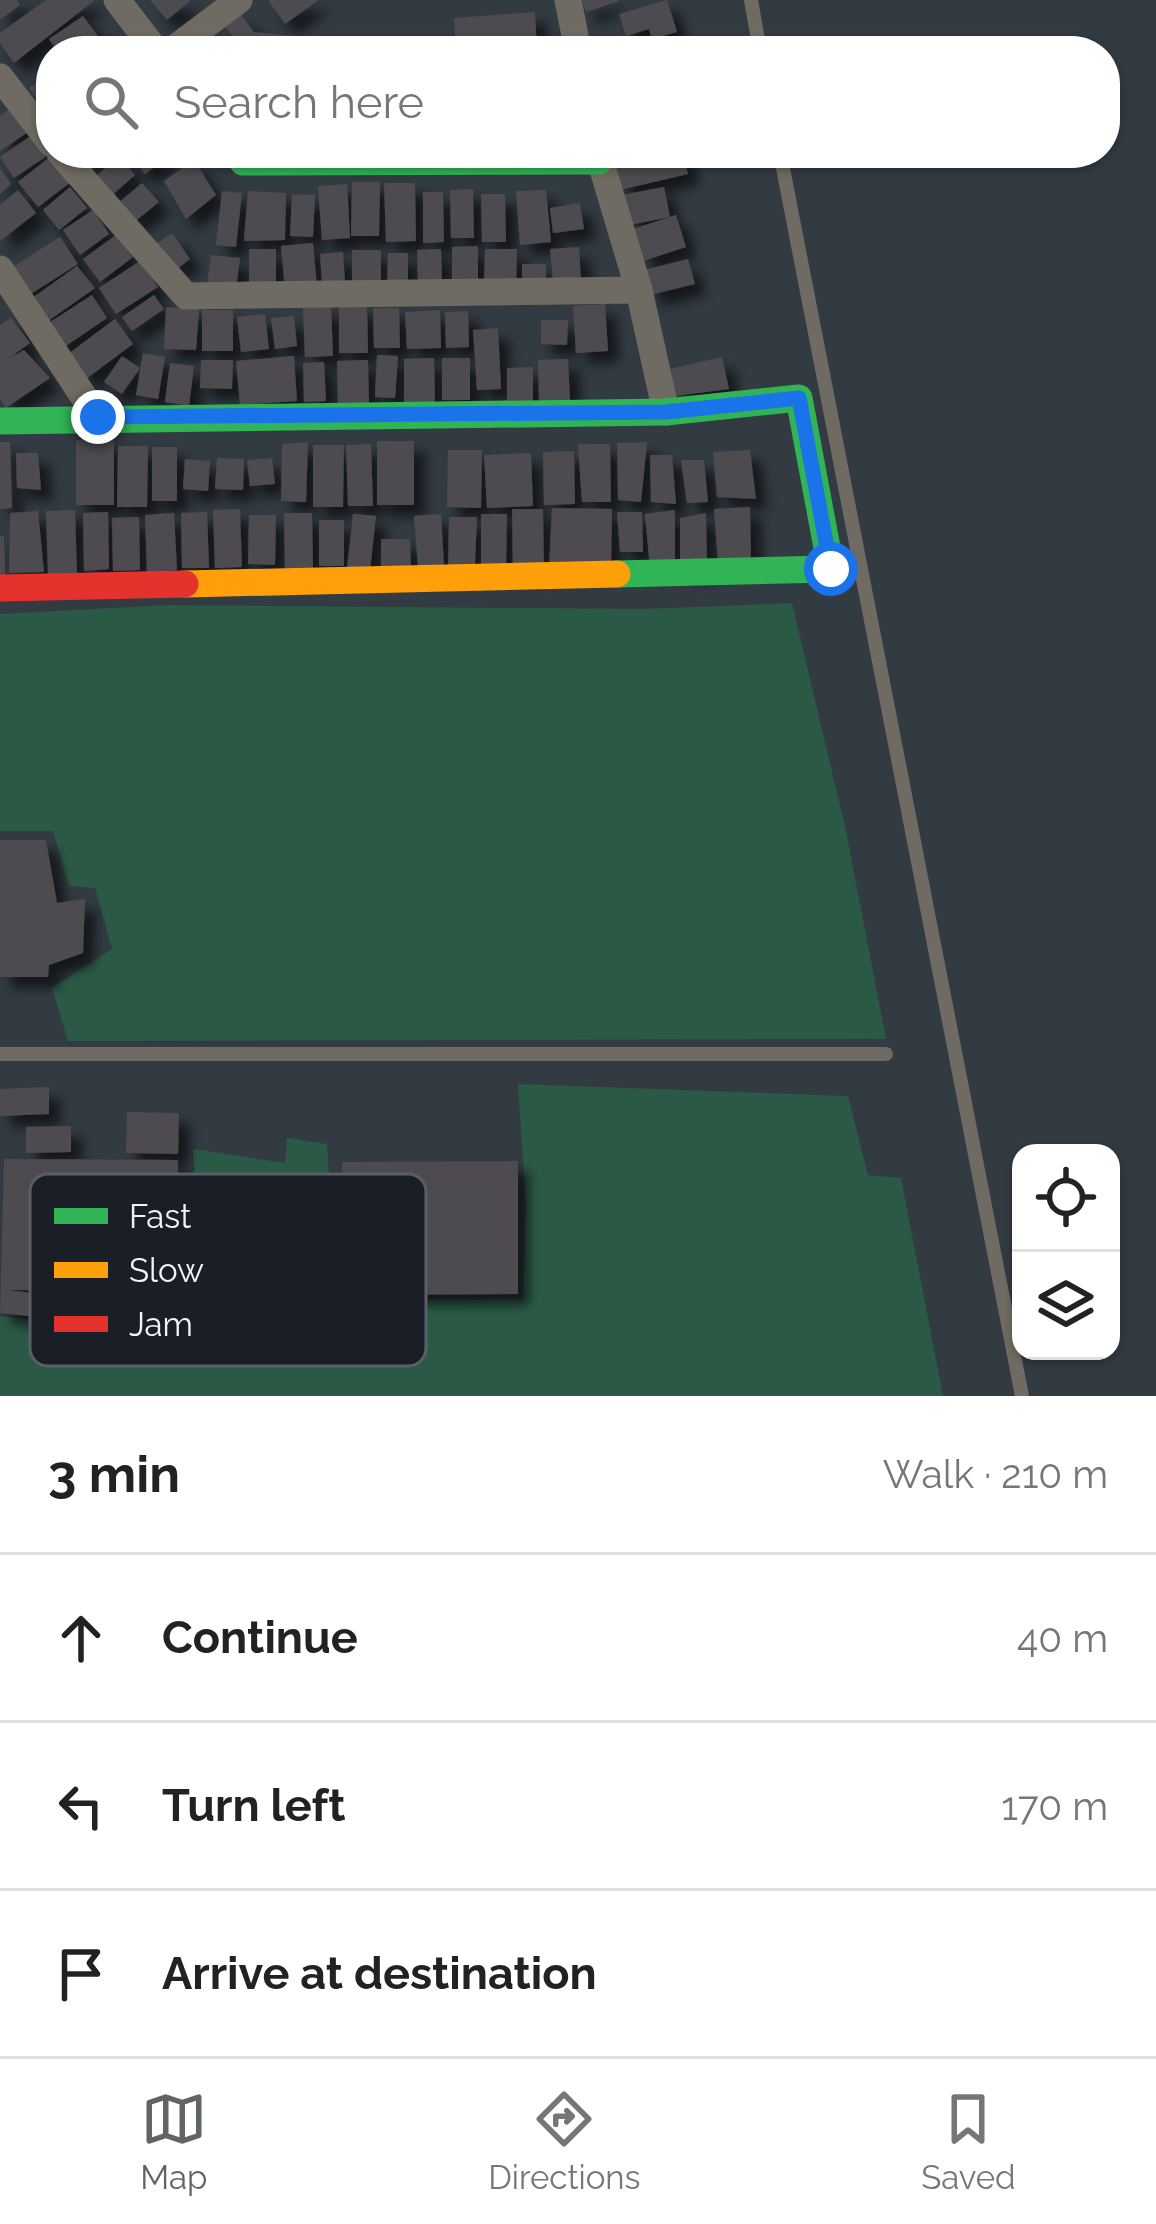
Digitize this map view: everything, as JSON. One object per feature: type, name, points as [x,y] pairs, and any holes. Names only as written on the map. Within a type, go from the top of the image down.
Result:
[{"type":"street","points":[[118,0],[146,36]]},
{"type":"street","points":[[191,36],[238,0]]},
{"type":"street","points":[[568,0],[575,36]]},
{"type":"street","points":[[0,77],[36,124]]},
{"type":"street","points":[[73,168],[186,296],[639,290]]},
{"type":"street","points":[[602,168],[639,290],[666,412]]},
{"type":"street","points":[[0,269],[98,417]]},
{"type":"street","points":[[0,421],[666,412],[799,398],[831,569],[0,589]]},
{"type":"lane","points":[[751,0],[757,36]]},
{"type":"lane","points":[[783,168],[1022,1396]]},
{"type":"lane","points":[[0,1054],[886,1054]]},
{"type":"green space","points":[[792,603],[846,831],[886,1039],[68,1041],[52,988],[112,949],[95,888],[69,886],[53,831],[0,831],[0,614],[169,605],[643,609]]},
{"type":"green space","points":[[518,1084],[848,1096],[868,1175],[901,1178],[943,1396],[0,1396],[0,1316],[30,1319],[30,1366],[426,1366],[426,1300],[523,1299],[526,1205]]},
{"type":"green space","points":[[287,1138],[327,1144],[329,1174],[195,1174],[193,1149],[285,1163]]},
{"type":"building","points":[[0,0],[17,0],[20,5],[0,20]]},
{"type":"building","points":[[46,0],[95,0],[49,36],[36,36],[36,46],[14,63],[0,43],[0,33]]},
{"type":"building","points":[[150,0],[191,0],[167,20]]},
{"type":"building","points":[[268,0],[319,0],[285,24]]},
{"type":"building","points":[[582,0],[618,0],[619,1],[586,12]]},
{"type":"building","points":[[667,0],[677,32],[651,36],[649,29],[626,36],[619,14]]},
{"type":"building","points":[[535,12],[536,36],[455,36],[454,18]]},
{"type":"building","points":[[241,15],[254,32],[293,36],[232,36],[224,24]]},
{"type":"building","points":[[83,16],[98,36],[53,36]]},
{"type":"building","points":[[14,106],[31,130],[0,151],[0,116]]},
{"type":"building","points":[[32,135],[36,141],[36,163],[14,178],[0,157]]},
{"type":"building","points":[[0,168],[11,184],[0,194]]},
{"type":"building","points":[[36,168],[60,168],[71,182],[38,207],[18,182]]},
{"type":"building","points":[[105,168],[129,168],[135,175],[110,197],[94,178]]},
{"type":"building","points":[[183,168],[199,168],[216,195],[186,219],[164,181]]},
{"type":"building","points":[[616,168],[687,168],[688,174],[620,190]]},
{"type":"building","points":[[352,182],[380,182],[379,236],[351,236]]},
{"type":"building","points":[[142,183],[159,202],[133,223],[117,204]]},
{"type":"building","points":[[384,183],[415,183],[416,241],[386,242]]},
{"type":"building","points":[[347,184],[350,238],[322,240],[318,186]]},
{"type":"building","points":[[70,187],[87,208],[59,230],[43,210]]},
{"type":"building","points":[[664,187],[670,217],[629,225],[622,195]]},
{"type":"building","points":[[473,189],[474,238],[451,238],[450,190]]},
{"type":"building","points":[[18,190],[36,213],[0,241],[0,205]]},
{"type":"building","points":[[546,190],[551,242],[520,245],[516,191]]},
{"type":"building","points":[[222,191],[242,193],[236,247],[216,245]]},
{"type":"building","points":[[248,191],[286,193],[285,240],[244,241]]},
{"type":"building","points":[[423,192],[443,192],[444,242],[423,243]]},
{"type":"building","points":[[292,194],[315,195],[313,237],[290,236]]},
{"type":"building","points":[[481,194],[505,194],[506,242],[482,242]]},
{"type":"building","points":[[580,203],[584,229],[553,233],[550,208]]},
{"type":"building","points":[[93,210],[109,234],[80,255],[63,230]]},
{"type":"building","points":[[676,215],[686,247],[643,261],[633,229]]},
{"type":"building","points":[[172,233],[190,259],[175,271],[156,244]]},
{"type":"building","points":[[116,235],[133,257],[100,282],[83,259]]},
{"type":"building","points":[[60,237],[78,264],[26,297],[8,270]]},
{"type":"building","points":[[313,243],[317,286],[285,289],[281,246]]},
{"type":"building","points":[[478,246],[478,288],[452,288],[452,247]]},
{"type":"building","points":[[579,247],[581,280],[553,282],[550,249]]},
{"type":"building","points":[[249,249],[276,249],[276,288],[249,288]]},
{"type":"building","points":[[441,249],[442,281],[418,281],[417,250]]},
{"type":"building","points":[[485,249],[517,249],[516,287],[484,287]]},
{"type":"building","points":[[352,250],[381,250],[381,283],[352,283]]},
{"type":"building","points":[[343,252],[345,283],[322,284],[320,254]]},
{"type":"building","points":[[388,253],[408,253],[408,285],[387,285]]},
{"type":"building","points":[[211,255],[240,258],[236,288],[207,285]]},
{"type":"building","points":[[688,259],[695,284],[650,295],[644,270]]},
{"type":"building","points":[[140,261],[158,287],[116,314],[99,288]]},
{"type":"building","points":[[522,264],[546,264],[546,284],[522,284]]},
{"type":"building","points":[[77,266],[95,288],[44,324],[28,301]]},
{"type":"building","points":[[92,295],[107,318],[60,350],[44,326]]},
{"type":"building","points":[[154,295],[164,309],[132,331],[122,317]]},
{"type":"building","points":[[605,304],[608,351],[576,353],[573,306]]},
{"type":"building","points":[[331,306],[333,356],[305,357],[303,308]]},
{"type":"building","points":[[339,306],[367,306],[368,353],[339,353]]},
{"type":"building","points":[[166,307],[199,309],[196,350],[164,349]]},
{"type":"building","points":[[373,308],[399,308],[400,348],[374,348]]},
{"type":"building","points":[[202,310],[233,310],[233,351],[202,351]]},
{"type":"building","points":[[440,310],[441,348],[407,349],[405,312]]},
{"type":"building","points":[[468,311],[469,347],[446,348],[445,312]]},
{"type":"building","points":[[265,314],[269,349],[241,352],[237,317]]},
{"type":"building","points":[[294,316],[297,346],[275,349],[271,318]]},
{"type":"building","points":[[11,318],[30,343],[8,359],[24,350],[50,378],[6,408],[0,399],[0,325]]},
{"type":"building","points":[[115,319],[133,344],[86,379],[68,354]]},
{"type":"building","points":[[541,320],[568,320],[567,345],[541,344]]},
{"type":"building","points":[[498,328],[501,389],[477,390],[473,330]]},
{"type":"building","points":[[143,353],[165,357],[158,399],[136,395]]},
{"type":"building","points":[[377,355],[398,356],[395,398],[375,397]]},
{"type":"building","points":[[122,356],[140,368],[122,394],[104,382]]},
{"type":"building","points":[[294,356],[297,401],[240,405],[236,361]]},
{"type":"building","points":[[722,357],[729,389],[675,396],[670,369]]},
{"type":"building","points":[[434,358],[435,402],[404,403],[404,359]]},
{"type":"building","points":[[442,358],[470,358],[470,400],[442,400]]},
{"type":"building","points":[[568,359],[570,400],[539,401],[538,360]]},
{"type":"building","points":[[201,360],[233,360],[232,389],[200,388]]},
{"type":"building","points":[[368,360],[369,404],[338,404],[337,361]]},
{"type":"building","points":[[324,362],[326,401],[304,402],[303,363]]},
{"type":"building","points":[[170,363],[194,366],[189,406],[165,402]]},
{"type":"building","points":[[533,367],[533,404],[507,404],[507,368]]},
{"type":"building","points":[[76,440],[114,440],[114,505],[76,505]]},
{"type":"building","points":[[377,441],[414,441],[414,505],[377,505]]},
{"type":"building","points":[[0,442],[10,442],[12,508],[0,509]]},
{"type":"building","points":[[308,442],[306,502],[281,501],[282,444]]},
{"type":"building","points":[[647,442],[641,502],[618,500],[617,443]]},
{"type":"building","points":[[371,444],[373,506],[348,506],[346,445]]},
{"type":"building","points":[[578,444],[610,444],[611,502],[582,502]]},
{"type":"building","points":[[313,445],[344,445],[343,507],[313,507]]},
{"type":"building","points":[[118,446],[148,446],[147,507],[117,507]]},
{"type":"building","points":[[152,447],[177,447],[177,501],[152,501]]},
{"type":"building","points":[[448,450],[482,450],[481,508],[447,507]]},
{"type":"building","points":[[750,450],[756,499],[717,497],[713,452]]},
{"type":"building","points":[[574,451],[575,504],[544,505],[543,452]]},
{"type":"building","points":[[16,453],[38,453],[41,490],[17,488]]},
{"type":"building","points":[[531,453],[533,506],[487,508],[484,455]]},
{"type":"building","points":[[650,455],[672,455],[676,504],[651,502]]},
{"type":"building","points":[[217,458],[244,459],[243,490],[215,489]]},
{"type":"building","points":[[272,458],[275,484],[250,486],[247,460]]},
{"type":"building","points":[[185,459],[210,461],[208,491],[183,489]]},
{"type":"building","points":[[681,460],[704,460],[708,502],[687,503]]},
{"type":"building","points":[[750,507],[751,562],[718,562],[714,509]]},
{"type":"building","points":[[552,508],[612,509],[611,567],[549,569]]},
{"type":"building","points":[[240,509],[242,567],[215,568],[213,510]]},
{"type":"building","points":[[512,509],[543,509],[544,571],[513,572]]},
{"type":"building","points":[[75,510],[77,574],[48,575],[46,511]]},
{"type":"building","points":[[675,510],[675,566],[650,568],[645,514]]},
{"type":"building","points":[[38,511],[44,572],[9,573],[10,513]]},
{"type":"building","points":[[108,512],[109,569],[84,571],[83,513]]},
{"type":"building","points":[[207,512],[209,568],[182,568],[181,513]]},
{"type":"building","points":[[617,512],[642,512],[643,552],[620,552]]},
{"type":"building","points":[[174,513],[177,570],[147,572],[145,515]]},
{"type":"building","points":[[284,513],[312,513],[313,570],[285,570]]},
{"type":"building","points":[[706,513],[707,569],[680,572],[680,518]]},
{"type":"building","points":[[353,514],[376,516],[370,571],[347,569]]},
{"type":"building","points":[[441,514],[444,565],[418,567],[414,516]]},
{"type":"building","points":[[481,514],[507,514],[506,567],[481,567]]},
{"type":"building","points":[[249,515],[276,515],[275,565],[248,564]]},
{"type":"building","points":[[139,517],[140,570],[113,571],[112,518]]},
{"type":"building","points":[[449,517],[477,517],[475,564],[448,568]]},
{"type":"building","points":[[319,520],[344,520],[344,566],[319,566]]},
{"type":"building","points":[[0,536],[4,536],[5,575],[0,575]]},
{"type":"building","points":[[381,539],[410,539],[411,569],[381,570]]},
{"type":"building","points":[[0,840],[46,840],[57,903],[85,899],[83,953],[49,965],[48,977],[0,977]]},
{"type":"building","points":[[49,1087],[49,1114],[0,1116],[0,1089]]},
{"type":"building","points":[[127,1112],[179,1113],[178,1154],[126,1153]]},
{"type":"building","points":[[71,1126],[71,1152],[26,1153],[26,1127]]},
{"type":"building","points":[[4,1159],[178,1160],[178,1174],[30,1174],[30,1290],[7,1290],[30,1293],[30,1316],[0,1313]]},
{"type":"building","points":[[518,1161],[518,1294],[426,1295],[426,1174],[342,1174],[342,1162]]},
{"type":"traffic: fast","points":[[0,421],[666,412],[799,398],[831,569],[617,574]]},
{"type":"traffic: slow","points":[[185,584],[617,574]]},
{"type":"traffic: jam","points":[[0,588],[185,584]]},
{"type":"route","points":[[98,417],[666,412],[799,398],[831,569]]}]
